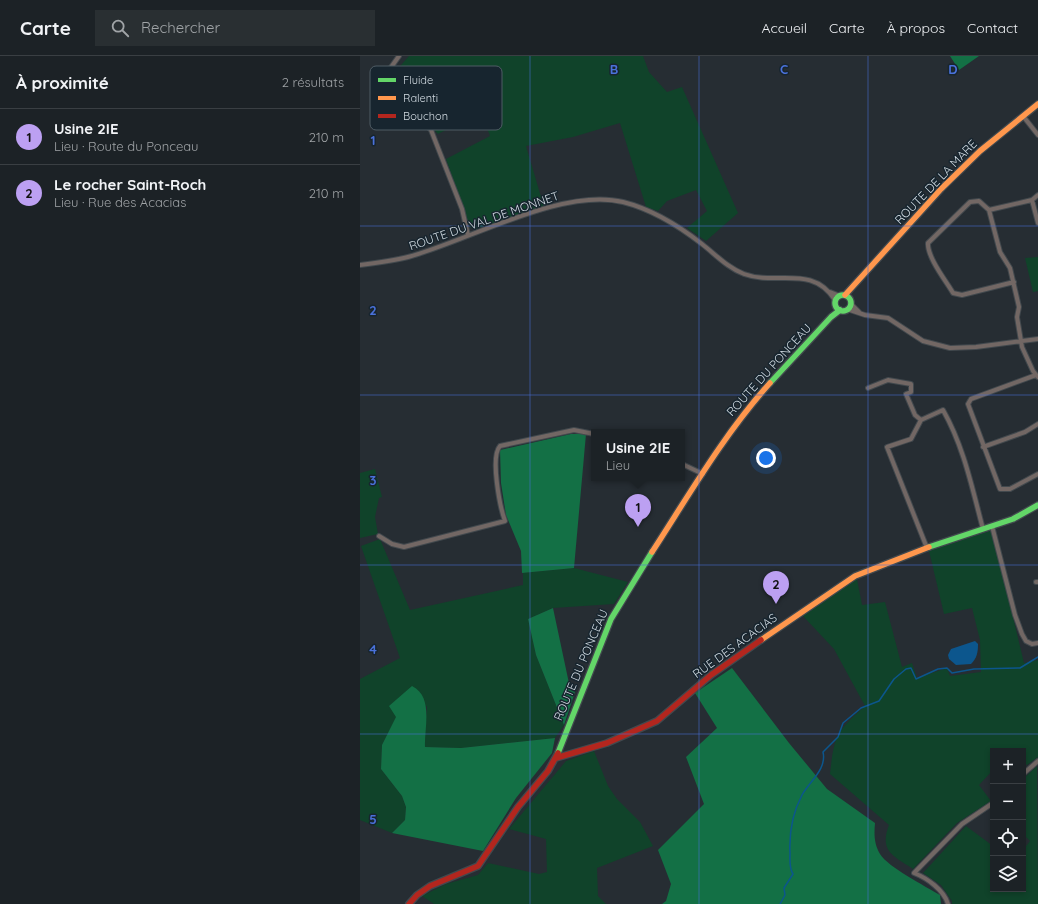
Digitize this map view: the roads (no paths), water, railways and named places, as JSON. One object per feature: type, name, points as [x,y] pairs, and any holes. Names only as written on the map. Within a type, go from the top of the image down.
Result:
[{"type":"street","points":[[392,66],[399,56]]},
{"type":"street","name":"ROUTE DE LA MARE","points":[[842,301],[941,190],[980,151],[1038,104]]},
{"type":"street","points":[[1023,116],[1038,135]]},
{"type":"street","points":[[431,130],[462,210],[468,235]]},
{"type":"street","points":[[989,210],[1032,200],[1038,195]]},
{"type":"street","name":"ROUTE DU VAL DE MONNET","points":[[360,265],[408,257],[504,222],[570,203],[600,199],[612,200],[640,207],[673,224],[694,238],[732,268],[745,274],[759,277],[804,278],[825,287],[829,292],[842,301]]},
{"type":"street","points":[[1032,200],[1038,223]]},
{"type":"street","points":[[1014,282],[962,295],[953,293],[928,250],[930,241],[970,202],[979,201],[989,210],[1000,252],[1010,268],[1014,282],[1019,307],[1017,317],[1021,342],[1026,357],[1037,376],[970,400],[968,408],[1000,489],[1010,489],[1038,474]]},
{"type":"street","points":[[842,301],[860,314]]},
{"type":"street","points":[[842,301],[847,309],[860,314],[888,318],[923,341],[950,348],[976,348],[1038,339]]},
{"type":"street","name":"ROUTE DU PONCEAU","points":[[409,904],[417,895],[430,886],[478,866],[518,807],[548,771],[556,758],[611,619],[629,587],[748,407],[831,317],[842,301]]},
{"type":"street","points":[[868,388],[888,380],[911,384],[911,392],[906,394],[915,415],[922,420]]},
{"type":"street","points":[[927,548],[886,448],[911,439],[922,420],[943,410],[956,433],[964,455],[983,529]]},
{"type":"street","points":[[983,447],[1025,432],[1038,424]]},
{"type":"street","points":[[379,536],[392,544],[404,547],[505,521],[499,499],[496,470],[496,452],[500,446],[574,430],[591,433]]},
{"type":"street","points":[[685,465],[703,474]]},
{"type":"street","name":"RUE DES ACACIAS","points":[[556,758],[607,743],[657,721],[711,675],[842,583],[879,566],[927,548],[1013,519],[1038,505]]},
{"type":"street","points":[[992,526],[1015,615],[1022,634],[1026,641],[1032,644],[1038,643]]},
{"type":"street","points":[[1026,771],[1038,761]]},
{"type":"street","points":[[948,904],[946,897],[939,889],[914,873],[962,824],[990,805]]},
{"type":"water","points":[[975,641],[978,644],[977,652],[975,659],[971,664],[956,665],[949,659],[948,655],[951,649]]},
{"type":"waterway","points":[[780,904],[785,895],[784,888],[793,874],[790,864],[790,838],[796,808],[805,790],[817,775],[823,764],[823,752],[838,737],[843,723],[861,708],[879,701],[894,679],[906,669],[911,668],[916,679],[938,669],[947,668],[952,673],[974,669],[1020,668],[1038,657]]},
{"type":"place","name":"Usine 2IE","points":[[638,527]]},
{"type":"place","name":"Le rocher Saint-Roch","points":[[776,604]]}]
